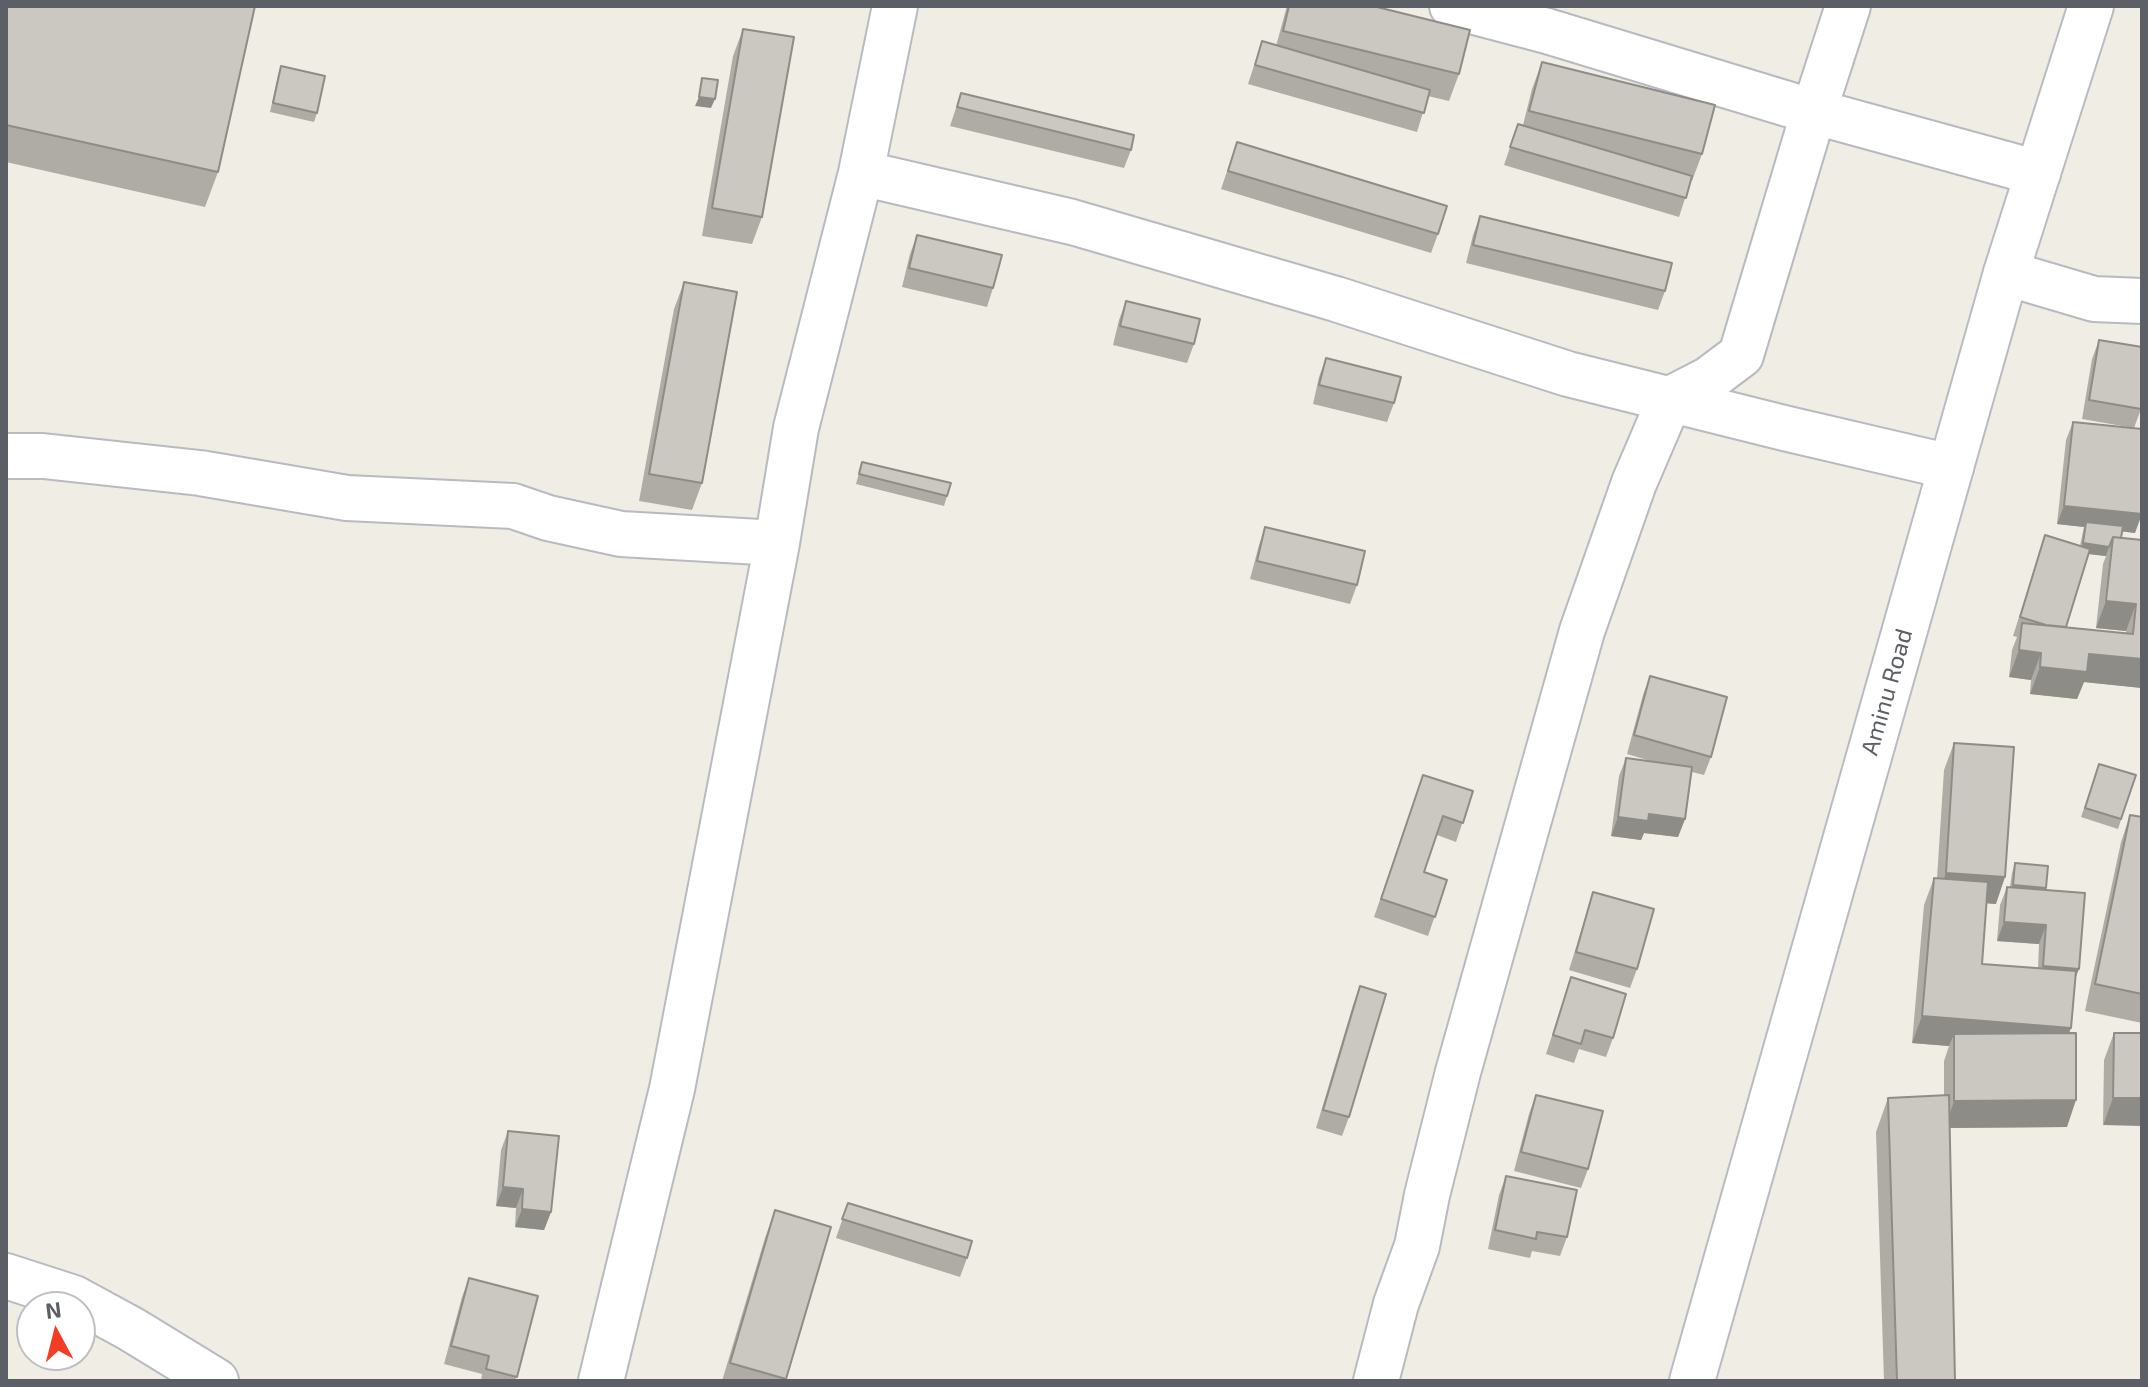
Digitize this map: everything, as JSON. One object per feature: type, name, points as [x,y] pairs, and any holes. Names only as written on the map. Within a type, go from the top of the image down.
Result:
[{"type":"street","points":[[601,1381],[672,1089],[777,543],[796,428],[861,173],[895,6]]},
{"type":"street","points":[[1452,6],[2038,173]]},
{"type":"street","points":[[1376,1381],[1396,1304],[1417,1246],[1458,1072],[1582,631],[1634,483],[1670,399],[1709,379],[1741,355],[1848,6]]},
{"type":"street","name":"Aminu Road","points":[[1692,1381],[2006,273],[2091,6]]},
{"type":"street","points":[[861,173],[1072,222],[1336,299],[1568,374],[1951,467]]},
{"type":"street","points":[[2006,273],[2094,299],[2142,301]]},
{"type":"street","points":[[6,456],[43,456],[200,473],[347,498],[513,506],[548,518],[621,534],[777,543]]},
{"type":"street","points":[[6,1276],[74,1298],[216,1381]]},
{"type":"building","points":[[6,6],[255,6],[218,172],[6,125]]},
{"type":"building","points":[[1289,6],[1373,6],[1470,30],[1459,74],[1283,31]]},
{"type":"building","points":[[743,29],[794,37],[762,217],[712,208]]},
{"type":"building","points":[[1262,41],[1430,90],[1424,113],[1255,65]]},
{"type":"building","points":[[1542,62],[1715,105],[1702,154],[1529,111]]},
{"type":"building","points":[[281,66],[325,76],[317,113],[273,103]]},
{"type":"building","points":[[702,78],[718,80],[715,99],[699,97]]},
{"type":"building","points":[[961,93],[1134,135],[1131,150],[957,107]]},
{"type":"building","points":[[1518,124],[1692,176],[1686,198],[1510,147]]},
{"type":"building","points":[[1237,142],[1447,206],[1438,234],[1228,171]]},
{"type":"building","points":[[1480,216],[1672,263],[1665,291],[1473,245]]},
{"type":"building","points":[[917,235],[1002,255],[993,288],[909,268]]},
{"type":"building","points":[[684,282],[737,292],[702,483],[649,474]]},
{"type":"building","points":[[1126,301],[1200,319],[1194,344],[1120,326]]},
{"type":"building","points":[[2099,340],[2142,347],[2141,409],[2089,400]]},
{"type":"building","points":[[1326,358],[1401,377],[1394,403],[1319,385]]},
{"type":"building","points":[[2073,422],[2142,429],[2142,514],[2064,506]]},
{"type":"building","points":[[862,462],[951,483],[947,496],[859,474]]},
{"type":"building","points":[[2086,522],[2123,526],[2121,538],[2113,537],[2109,547],[2083,543]]},
{"type":"building","points":[[1265,527],[1365,551],[1357,585],[1257,561]]},
{"type":"building","points":[[2045,535],[2090,549],[2066,627],[2020,617]]},
{"type":"building","points":[[2113,537],[2142,540],[2142,659],[2089,654],[2087,672],[2040,667],[2041,653],[2019,650],[2022,623],[2133,634],[2136,604],[2106,601]]},
{"type":"building","points":[[1650,676],[1727,697],[1711,757],[1634,735]]},
{"type":"building","points":[[1954,743],[2014,747],[2005,877],[1946,873]]},
{"type":"building","points":[[1626,758],[1692,767],[1685,819],[1649,814],[1648,821],[1618,817]]},
{"type":"building","points":[[2099,764],[2136,775],[2121,819],[2085,808]]},
{"type":"building","points":[[1423,775],[1473,791],[1463,823],[1443,816],[1424,872],[1447,880],[1435,917],[1381,899]]},
{"type":"building","points":[[2130,815],[2142,817],[2142,994],[2095,984]]},
{"type":"building","points":[[2015,863],[2048,866],[2046,888],[2013,885]]},
{"type":"building","points":[[1934,878],[1988,882],[1982,964],[2076,971],[2071,1028],[1922,1016]]},
{"type":"building","points":[[2007,887],[2085,893],[2079,969],[2043,966],[2046,925],[2004,922]]},
{"type":"building","points":[[1593,892],[1654,909],[1637,969],[1576,952]]},
{"type":"building","points":[[1571,977],[1626,994],[1613,1038],[1585,1030],[1581,1044],[1553,1035]]},
{"type":"building","points":[[1360,986],[1386,994],[1349,1117],[1323,1110]]},
{"type":"building","points":[[2076,1033],[2076,1100],[1954,1101],[1954,1034]]},
{"type":"building","points":[[2114,1033],[2142,1033],[2142,1098],[2113,1098]]},
{"type":"building","points":[[1536,1095],[1603,1111],[1588,1169],[1521,1152]]},
{"type":"building","points":[[1949,1095],[1955,1381],[1897,1381],[1888,1098]]},
{"type":"building","points":[[508,1131],[559,1136],[551,1212],[522,1209],[523,1189],[503,1187]]},
{"type":"building","points":[[1506,1176],[1577,1190],[1567,1237],[1537,1232],[1536,1239],[1495,1230]]},
{"type":"building","points":[[848,1203],[972,1241],[967,1258],[842,1219]]},
{"type":"building","points":[[775,1210],[831,1227],[786,1379],[730,1363]]},
{"type":"building","points":[[469,1278],[538,1296],[517,1377],[486,1369],[489,1356],[451,1346]]}]
